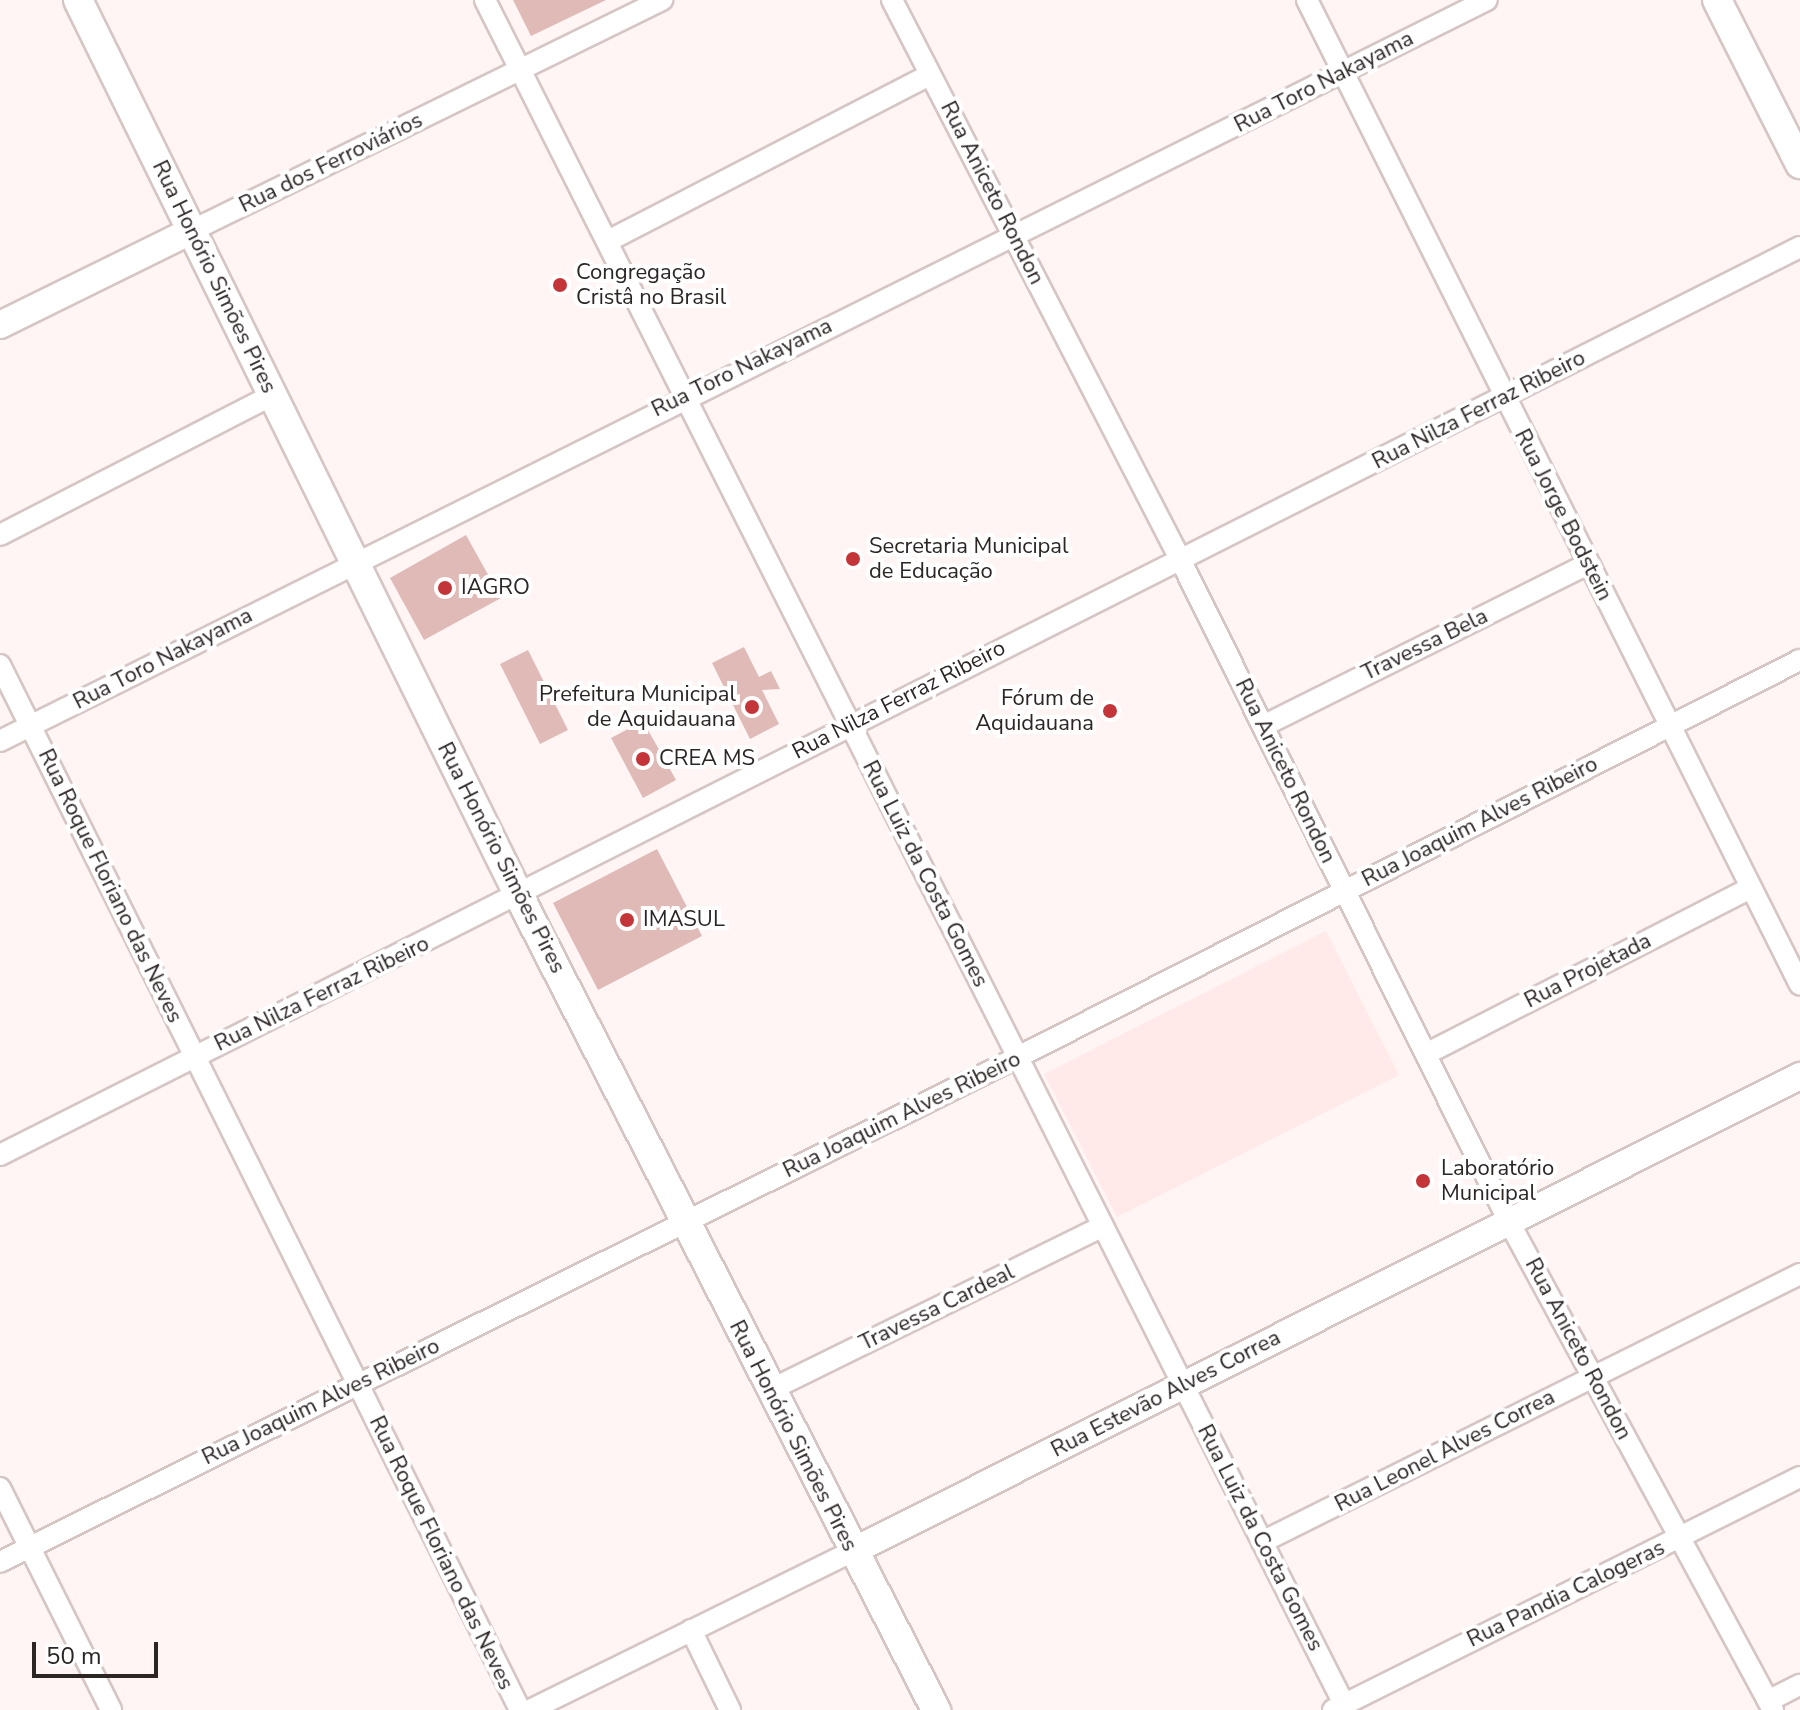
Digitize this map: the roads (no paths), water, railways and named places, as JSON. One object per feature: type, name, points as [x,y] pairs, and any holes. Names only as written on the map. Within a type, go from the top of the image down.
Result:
[{"type":"main road","name":"Rua Honório Simões Pires","points":[[78,0],[519,896],[851,1552],[936,1710]]},
{"type":"main road","points":[[1717,0],[1799,160]]},
{"type":"street","name":"Rua Luiz da Costa Gomes","points":[[485,0],[1262,1542],[1338,1707]]},
{"type":"street","name":"Rua dos Ferroviários","points":[[0,325],[662,0]]},
{"type":"street","name":"Rua Aniceto Rondon","points":[[892,0],[1180,559],[1509,1222],[1771,1706]]},
{"type":"street","name":"Rua Jorge Bodstein","points":[[1307,0],[1800,985]]},
{"type":"street","name":"Rua Toro Nakayama","points":[[0,741],[684,396],[1487,0]]},
{"type":"street","points":[[608,241],[930,75]]},
{"type":"street","name":"Rua Nilza Ferraz Ribeiro","points":[[0,1155],[519,896],[850,724],[1800,247]]},
{"type":"street","points":[[0,535],[272,395]]},
{"type":"street","name":"Travessa Bela","points":[[1263,726],[1588,564]]},
{"type":"street","name":"Rua Joaquim Alves Ribeiro","points":[[0,1562],[1018,1057],[1800,660]]},
{"type":"street","name":"Rua Roque Floriano das Neves","points":[[0,665],[520,1710]]},
{"type":"street","name":"Rua Projetada","points":[[1426,1054],[1751,888]]},
{"type":"street","name":"Rua Estevão Alves Correa","points":[[530,1710],[1800,1076]]},
{"type":"street","name":"Travessa Cardeal","points":[[770,1390],[1103,1226]]},
{"type":"street","name":"Rua Leonel Alves Correa","points":[[1262,1542],[1800,1274]]},
{"type":"street","name":"Rua Pandia Calogeras","points":[[1338,1707],[1800,1477]]},
{"type":"street","points":[[0,1488],[111,1710]]},
{"type":"street","points":[[691,1630],[730,1710]]},
{"type":"street","points":[[1771,1706],[1800,1685]]},
{"type":"place","name":"Congregação Cristâ no Brasil","points":[[560,285]]},
{"type":"place","name":"Secretaria Municipal de Educação","points":[[853,559]]},
{"type":"place","name":"IAGRO","points":[[445,588]]},
{"type":"place","name":"Prefeitura Municipal de Aquidauana","points":[[752,707]]},
{"type":"place","name":"Fórum de Aquidauana","points":[[1110,711]]},
{"type":"place","name":"CREA MS","points":[[643,759]]},
{"type":"place","name":"IMASUL","points":[[627,920]]},
{"type":"place","name":"Laboratório Municipal","points":[[1423,1181]]}]
